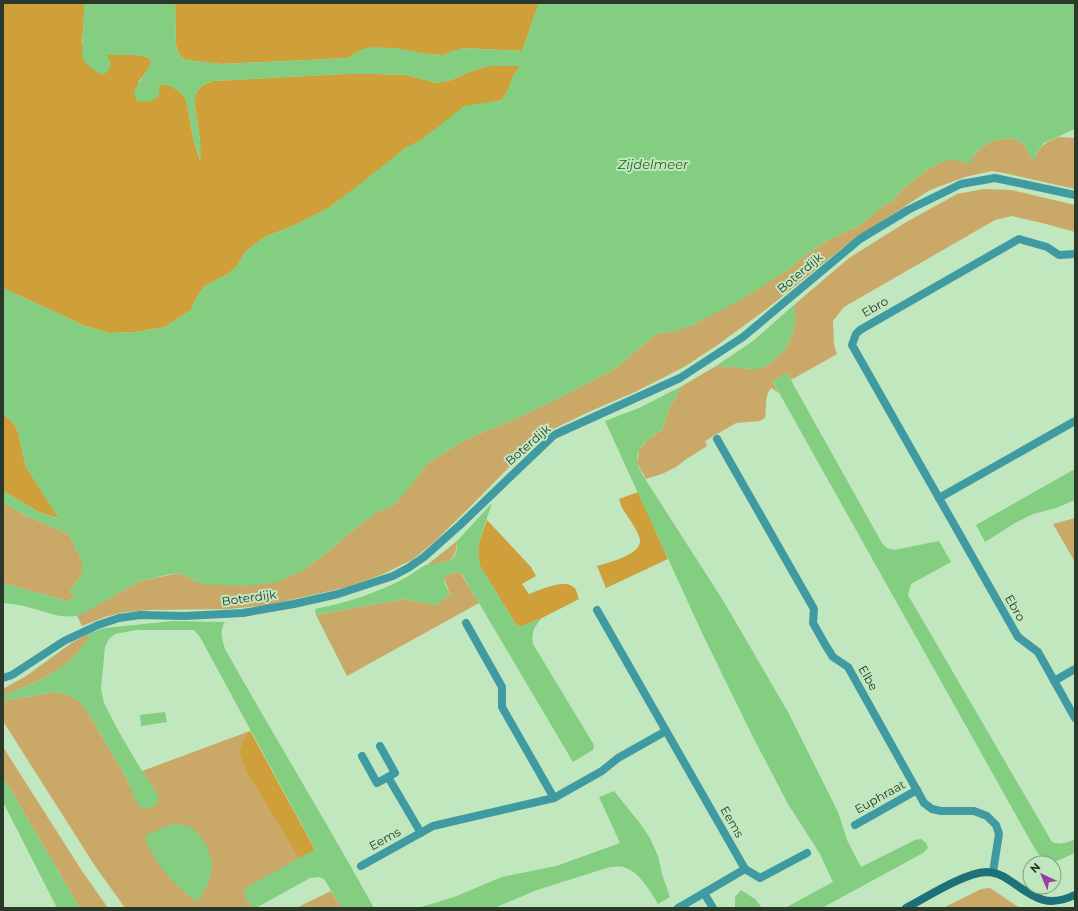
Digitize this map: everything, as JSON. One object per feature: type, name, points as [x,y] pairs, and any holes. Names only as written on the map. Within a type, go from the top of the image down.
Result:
[{"type":"street","name":"Boterdijk","points":[[3,678],[12,675],[64,641],[98,624],[119,618],[243,613],[338,594],[393,576],[424,557],[460,526],[554,435],[680,378],[743,337],[860,239],[908,210],[961,184],[995,178],[1075,195]]},
{"type":"street","name":"Ebro","points":[[1075,254],[1059,254],[1047,246],[1019,239],[860,330],[856,334],[852,345],[1018,638],[1038,652],[1075,718]]},
{"type":"street","points":[[939,498],[1075,421]]},
{"type":"street","name":"Elbe","points":[[717,439],[814,609],[813,623],[826,646],[833,657],[848,667],[924,803],[932,809],[941,811],[974,811],[987,816],[996,825],[999,834],[993,872]]},
{"type":"street","name":"Eems","points":[[597,610],[745,870]]},
{"type":"street","points":[[466,623],[502,687],[502,707],[554,798]]},
{"type":"street","points":[[1054,681],[1075,669]]},
{"type":"street","name":"Eems","points":[[361,866],[433,826],[554,798],[602,771],[618,758],[666,731]]},
{"type":"street","points":[[362,756],[377,783],[388,777],[395,773],[380,746]]},
{"type":"street","name":"Eems","points":[[388,777],[421,833]]},
{"type":"street","name":"Euphraat","points":[[855,825],[917,790]]},
{"type":"street","points":[[678,908],[745,870],[760,878],[806,853]]},
{"type":"street","points":[[906,908],[964,877],[977,873],[993,872],[1001,875],[1037,899],[1056,905],[1075,895]]},
{"type":"street","points":[[704,893],[713,908]]},
{"type":"shaded area","points":[[3,3],[84,3],[82,43],[107,55],[136,55],[148,57],[152,63],[138,82],[158,88],[162,84],[171,86],[180,92],[186,99],[194,142],[200,160],[200,139],[194,101],[197,91],[203,85],[213,81],[345,74],[379,74],[407,75],[437,83],[451,80],[474,70],[489,66],[520,66],[502,100],[491,102],[421,140],[327,209],[295,225],[265,237],[246,251],[237,266],[228,274],[205,286],[199,293],[191,310],[165,327],[135,332],[109,333],[85,326],[3,288]]},
{"type":"shaded area","points":[[175,3],[539,3],[522,51],[463,48],[443,55],[361,50],[348,58],[221,64],[186,60],[180,56],[176,45]]},
{"type":"shaded area","points":[[1059,137],[1075,138],[1075,189],[992,171],[965,177],[930,190],[850,242],[764,311],[684,367],[635,392],[553,429],[520,456],[433,543],[412,560],[381,575],[347,587],[269,605],[229,609],[152,610],[125,612],[105,617],[82,626],[77,616],[140,581],[179,573],[202,584],[216,584],[302,571],[376,513],[394,505],[428,463],[445,452],[467,439],[524,415],[616,368],[659,333],[675,331],[693,325],[788,270],[805,255],[828,240],[859,226],[884,205],[893,201],[902,189],[931,167],[950,159],[971,163],[971,158],[981,148],[994,140],[1013,138],[1024,144],[1034,161],[1040,148],[1049,141]]},
{"type":"shaded area","points":[[983,189],[1012,190],[1075,205],[1075,232],[1012,216],[995,220],[844,307],[833,321],[834,345],[837,354],[791,380],[787,373],[773,382],[779,394],[772,388],[769,390],[765,418],[760,421],[736,423],[705,441],[707,446],[676,467],[662,474],[646,479],[637,463],[639,450],[648,439],[662,430],[669,409],[682,386],[716,366],[750,369],[786,349],[795,326],[795,304],[849,258],[903,224],[957,194]]},
{"type":"shaded area","points":[[3,413],[15,425],[18,432],[26,467],[60,519],[39,512],[3,491]]},
{"type":"shaded area","points":[[638,492],[668,559],[606,588],[597,566],[630,554],[639,545],[640,540],[638,533],[619,499]]},
{"type":"shaded area","points":[[3,502],[24,515],[69,534],[82,561],[82,574],[70,591],[75,598],[67,601],[3,583]]},
{"type":"shaded area","points":[[1075,518],[1075,562],[1053,524]]},
{"type":"shaded area","points":[[487,520],[531,567],[536,576],[522,584],[529,594],[554,585],[567,584],[576,590],[579,599],[542,618],[520,627],[515,623],[480,566],[478,554],[480,539]]},
{"type":"shaded area","points":[[457,541],[455,554],[452,558],[445,562],[427,565]]},
{"type":"shaded area","points":[[460,572],[479,603],[347,676],[316,615],[404,599],[436,605],[450,594],[444,579],[445,577],[450,574]]},
{"type":"shaded area","points":[[90,633],[86,642],[74,657],[58,670],[3,697],[3,689],[26,676],[73,642]]},
{"type":"shaded area","points":[[54,692],[67,695],[79,701],[90,716],[126,777],[130,787],[147,779],[142,771],[250,731],[315,850],[256,908],[125,908],[93,863],[3,721],[3,701]]},
{"type":"shaded area","points":[[250,731],[315,850],[299,858],[246,770],[239,752]]},
{"type":"shaded area","points":[[3,747],[82,871],[108,908],[80,908],[3,777]]},
{"type":"shaded area","points":[[990,888],[1020,908],[943,908],[981,889]]},
{"type":"shaded area","points":[[331,891],[342,908],[296,908]]},
{"type":"water","name":"Zijdelmeer","points":[[84,3],[175,3],[176,45],[180,56],[186,60],[221,64],[348,58],[361,50],[371,47],[395,48],[442,55],[463,48],[522,51],[539,3],[1075,3],[1075,129],[1044,143],[1037,152],[1034,162],[1024,144],[1013,138],[994,140],[981,148],[971,158],[972,164],[950,159],[931,167],[902,189],[893,201],[884,205],[859,226],[828,240],[805,255],[788,270],[741,300],[693,325],[675,331],[659,333],[616,368],[524,415],[467,439],[445,452],[428,463],[394,505],[376,513],[302,571],[274,583],[242,586],[202,584],[179,573],[166,575],[140,581],[80,615],[67,617],[24,606],[3,603],[3,583],[67,601],[75,598],[70,591],[82,574],[82,561],[69,534],[24,515],[3,502],[3,491],[39,512],[59,519],[26,467],[15,425],[3,413],[3,288],[85,326],[109,333],[135,332],[165,327],[191,310],[199,293],[205,286],[228,274],[237,266],[246,251],[265,237],[295,225],[327,209],[406,147],[421,140],[464,106],[502,100],[509,88],[512,77],[520,66],[489,66],[474,70],[451,80],[437,83],[407,75],[379,74],[345,74],[213,81],[203,85],[197,91],[194,101],[200,139],[201,161],[194,142],[186,99],[180,92],[171,86],[162,84],[158,88],[160,94],[156,99],[137,101],[134,92],[151,63],[148,57],[136,55],[107,55],[111,64],[108,71],[103,75],[91,68],[86,63],[82,57]]},
{"type":"water","points":[[795,304],[795,326],[786,349],[768,365],[760,369],[716,366],[753,341]]},
{"type":"water","points":[[787,373],[882,543],[887,548],[894,550],[939,541],[951,562],[911,584],[908,595],[1052,842],[1064,843],[1075,839],[1075,853],[1062,859],[1062,855],[1039,855],[1035,849],[773,382],[776,378]]},
{"type":"water","points":[[682,386],[669,409],[662,430],[649,439],[639,451],[637,456],[637,464],[642,474],[724,602],[788,712],[838,812],[847,840],[861,867],[915,840],[921,839],[926,843],[928,848],[923,853],[822,908],[785,908],[833,882],[820,854],[788,804],[751,733],[703,635],[605,421],[639,408]]},
{"type":"water","points":[[1075,469],[1075,500],[1056,508],[1033,514],[1015,523],[985,542],[976,525]]},
{"type":"water","points":[[492,503],[480,539],[478,554],[480,566],[515,623],[520,627],[542,618],[534,630],[532,637],[533,644],[594,745],[593,750],[573,762],[460,572],[450,574],[445,577],[445,584],[450,594],[436,605],[404,599],[316,615],[315,609],[350,601],[405,578],[426,565],[450,560],[455,554],[457,541]]},
{"type":"water","points":[[173,621],[225,622],[223,626],[222,639],[225,649],[374,908],[342,908],[324,879],[319,877],[310,878],[256,908],[247,901],[244,889],[315,849],[200,637],[194,630],[137,630],[115,634],[109,639],[105,647],[101,689],[104,703],[119,732],[158,796],[157,803],[150,808],[141,808],[136,801],[126,777],[90,716],[79,701],[67,695],[54,692],[3,701],[3,697],[6,695],[40,680],[66,664],[80,650],[90,633],[104,628]]},
{"type":"water","points":[[165,712],[167,722],[141,726],[140,715]]},
{"type":"water","points":[[3,777],[80,908],[57,908],[3,802]]},
{"type":"water","points":[[614,791],[650,838],[658,856],[662,874],[670,897],[658,904],[648,888],[634,872],[623,867],[610,867],[537,890],[494,908],[418,908],[454,897],[502,877],[556,866],[620,843],[599,797]]},
{"type":"water","points":[[175,824],[184,825],[194,829],[205,842],[212,861],[211,873],[207,886],[198,902],[173,882],[166,874],[148,846],[145,836],[164,827]]},
{"type":"water","points":[[741,890],[755,899],[762,908],[735,908],[735,897]]}]
